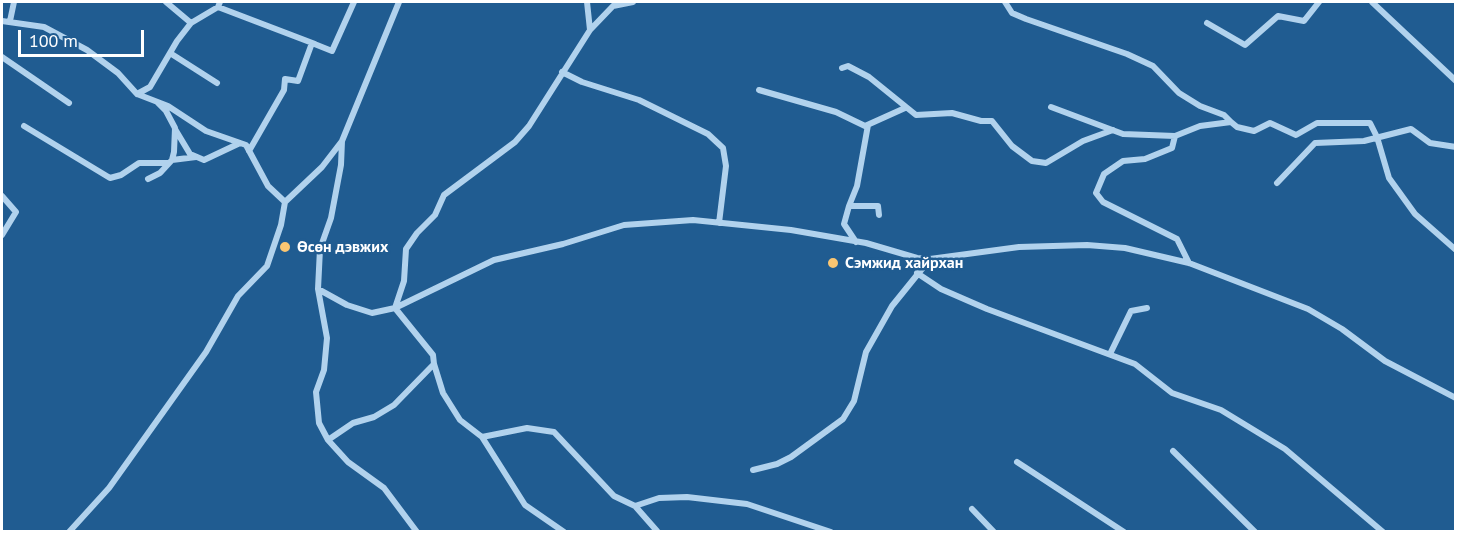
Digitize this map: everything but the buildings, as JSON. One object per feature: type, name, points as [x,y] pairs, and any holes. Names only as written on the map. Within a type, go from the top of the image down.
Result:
[{"type":"street","points":[[10,21],[14,2]]},
{"type":"street","points":[[166,2],[191,24]]},
{"type":"street","points":[[332,51],[354,2]]},
{"type":"street","points":[[69,531],[109,488],[206,352],[238,296],[267,266],[281,225],[285,202],[322,167],[342,141],[399,2]]},
{"type":"street","points":[[587,2],[590,30]]},
{"type":"street","points":[[395,308],[404,281],[405,255],[411,240],[435,215],[444,195],[515,142],[529,126],[561,72],[590,30],[613,6],[633,2]]},
{"type":"street","points":[[1005,2],[1012,13],[1127,54],[1153,66],[1179,93],[1200,106],[1224,115],[1237,127],[1254,131],[1270,123],[1296,135],[1317,123],[1370,123],[1377,137],[1389,178],[1415,214],[1455,250]]},
{"type":"street","points":[[1207,23],[1245,45],[1278,15],[1304,21],[1319,2]]},
{"type":"street","points":[[1372,2],[1455,81]]},
{"type":"street","points":[[137,94],[150,87],[191,24],[219,4],[332,51]]},
{"type":"street","points":[[2,21],[44,27],[87,50],[118,73],[137,94],[155,100],[206,131],[246,145],[268,186],[285,202]]},
{"type":"street","points":[[249,151],[284,90],[285,80],[298,81],[312,43],[340,54]]},
{"type":"street","points":[[170,53],[217,83]]},
{"type":"street","points":[[2,57],[69,103]]},
{"type":"street","points":[[842,68],[848,66],[870,77],[897,98],[904,108],[916,115],[952,113],[981,121],[992,121],[1018,151],[1032,161],[1046,163],[1083,141],[1113,130]]},
{"type":"street","points":[[561,72],[582,82],[639,100],[708,134],[723,148],[726,166],[719,223]]},
{"type":"street","points":[[759,90],[836,112],[865,126],[904,108]]},
{"type":"street","points":[[155,100],[166,111],[190,154],[204,160],[240,143]]},
{"type":"street","points":[[1051,107],[1123,134],[1174,136],[1200,126],[1231,122]]},
{"type":"street","points":[[856,242],[844,224],[857,186],[868,125]]},
{"type":"street","points":[[24,126],[110,177],[121,175],[139,163],[170,162],[196,157]]},
{"type":"street","points":[[148,178],[160,173],[170,162],[175,128]]},
{"type":"street","points":[[1277,183],[1315,143],[1364,141],[1411,129],[1430,143],[1455,147]]},
{"type":"street","points":[[1174,136],[1172,148],[1145,159],[1123,161],[1104,174],[1096,193],[1103,202],[1177,239],[1189,263]]},
{"type":"street","points":[[342,141],[341,165],[331,218],[320,249],[318,289],[327,338],[324,369],[316,392],[319,423],[328,440],[348,462],[384,488],[417,531]]},
{"type":"street","points":[[2,196],[16,212],[2,235]]},
{"type":"street","points":[[849,206],[878,206],[879,215]]},
{"type":"street","points":[[318,289],[347,304],[372,313],[395,308],[494,260],[563,244],[624,225],[693,220],[791,230],[930,259],[1019,247],[1087,245],[1125,248],[1189,263],[1308,309],[1342,329],[1385,361],[1455,398]]},
{"type":"street","points":[[753,470],[777,464],[791,457],[843,419],[854,401],[866,352],[892,306],[930,259]]},
{"type":"street","points":[[917,273],[941,289],[987,309],[1134,364],[1173,393],[1221,410],[1285,449],[1383,531]]},
{"type":"street","points":[[395,308],[433,355],[443,393],[460,420],[482,437],[525,505],[564,531]]},
{"type":"street","points":[[1110,354],[1131,311],[1147,308]]},
{"type":"street","points":[[328,440],[353,423],[374,417],[394,405],[434,364]]},
{"type":"street","points":[[482,437],[527,428],[554,432],[614,496],[634,506],[658,531]]},
{"type":"street","points":[[1173,450],[1255,531]]},
{"type":"street","points":[[1017,462],[1124,531]]},
{"type":"street","points":[[634,506],[659,498],[687,497],[747,504],[831,531]]},
{"type":"street","points":[[972,509],[994,531]]},
{"type":"place","name":"Өсөн дэвжих","points":[[285,247]]},
{"type":"place","name":"Сэмжид хайрхан","points":[[833,263]]}]
